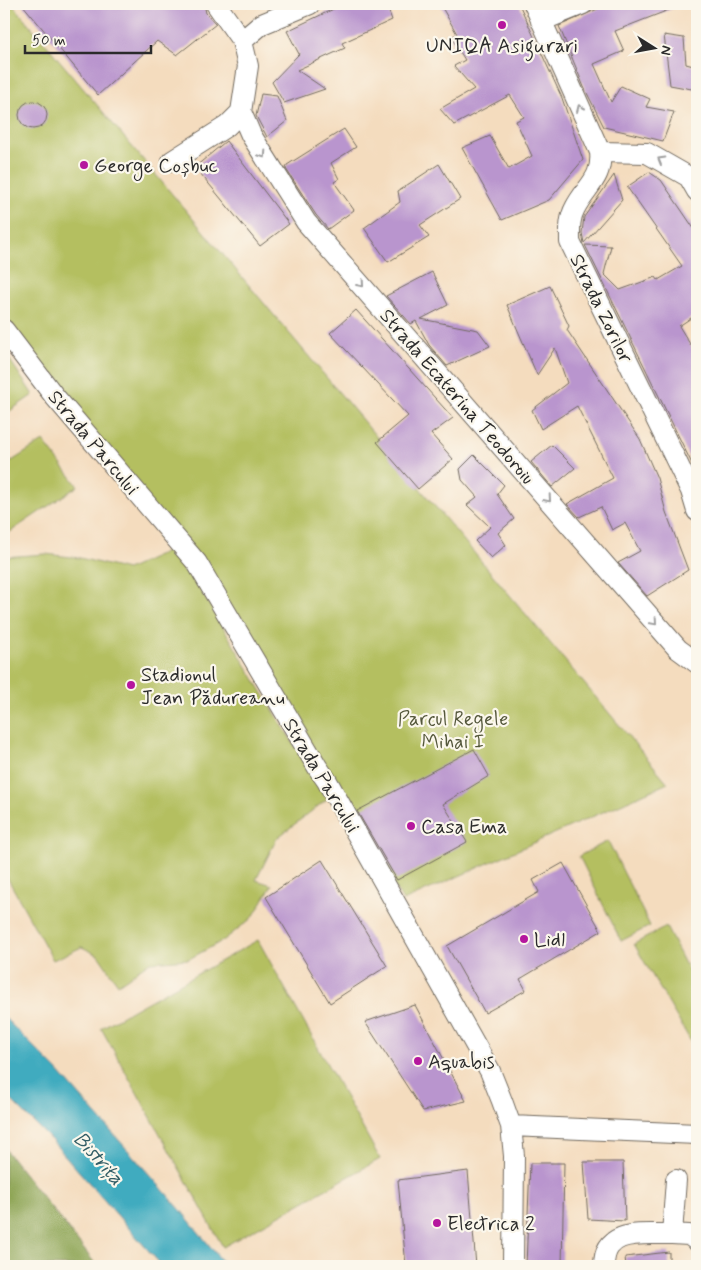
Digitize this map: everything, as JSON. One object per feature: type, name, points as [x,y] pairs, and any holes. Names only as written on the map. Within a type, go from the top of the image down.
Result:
[{"type":"street","points":[[172,161],[227,126],[241,112],[248,66],[242,41],[216,4]]},
{"type":"street","points":[[242,41],[262,24],[310,4]]},
{"type":"street","points":[[584,4],[537,12],[600,152],[647,153],[689,177],[697,191]]},
{"type":"street","name":"Strada Ecaterina Teodoroiu","points":[[241,112],[251,135],[306,222],[678,649],[697,663]]},
{"type":"street","name":"Strada Zorilor","points":[[600,152],[601,164],[597,176],[575,208],[570,223],[570,242],[691,491],[697,511]]},
{"type":"street","name":"Strada Parcului","points":[[4,330],[55,397],[197,563],[318,768],[327,780],[490,1071],[510,1126],[514,1156],[513,1266]]},
{"type":"street","points":[[510,1126],[697,1134]]},
{"type":"street","points":[[672,1234],[676,1180]]},
{"type":"street","points":[[604,1266],[608,1248],[613,1240],[625,1235],[672,1234],[690,1236],[697,1241]]},
{"type":"green space","name":"Parcul Regele Mihai I","points":[[4,4],[12,4],[668,783],[403,901],[197,563],[4,324]]},
{"type":"green space","points":[[4,351],[33,395],[4,415]]},
{"type":"green space","points":[[43,441],[78,486],[4,536],[4,466]]},
{"type":"green space","name":"Stadionul Jean Pădureanu","points":[[175,548],[327,799],[277,838],[256,880],[272,885],[253,917],[224,940],[189,959],[150,962],[118,984],[98,955],[82,947],[53,960],[4,872],[4,557],[45,554],[80,558],[127,570]]},
{"type":"green space","points":[[608,841],[650,926],[621,941],[579,856]]},
{"type":"green space","points":[[666,927],[697,987],[697,1052],[634,944]]},
{"type":"green space","points":[[258,940],[380,1159],[223,1247],[101,1028]]},
{"type":"green space","points":[[4,1148],[97,1266],[4,1266]]},
{"type":"water","name":"Bistrița","points":[[4,1017],[56,1069],[180,1209],[226,1266],[162,1266],[53,1142],[4,1093]]},
{"type":"building","points":[[22,4],[204,4],[206,13],[216,24],[177,55],[157,41],[98,95]]},
{"type":"building","points":[[344,4],[386,4],[392,20],[342,43],[345,48],[297,70],[325,89],[284,103],[272,82],[299,54],[287,31]]},
{"type":"building","points":[[440,4],[519,4],[562,98],[583,160],[549,200],[502,220],[462,148],[490,136],[509,169],[532,156],[516,121],[524,117],[510,95],[454,125],[440,109],[474,89],[454,66],[465,60],[451,37],[457,34]]},
{"type":"building","points":[[609,4],[684,4],[615,31],[624,51],[594,64],[611,102],[621,86],[650,99],[646,107],[674,112],[663,141],[604,127],[584,87],[559,26]]},
{"type":"building","points":[[664,35],[684,38],[686,64],[697,67],[697,90],[670,85]]},
{"type":"building","points":[[261,94],[277,96],[287,121],[267,137],[256,116]]},
{"type":"building","points":[[33,101],[43,105],[47,115],[43,125],[33,129],[23,125],[19,115],[23,105]]},
{"type":"building","points":[[344,129],[356,147],[331,163],[339,179],[334,182],[354,210],[328,229],[316,215],[286,169],[287,165]]},
{"type":"building","points":[[226,141],[289,224],[260,246],[195,167]]},
{"type":"building","points":[[439,164],[460,199],[420,225],[429,237],[388,262],[364,228],[400,202],[398,191]]},
{"type":"building","points":[[649,172],[661,180],[697,233],[697,314],[679,326],[693,349],[697,347],[697,474],[585,245],[611,246],[604,274],[620,290],[656,277],[658,280],[682,266],[627,187]]},
{"type":"building","points":[[614,175],[622,200],[584,243],[582,233],[584,217]]},
{"type":"building","points":[[432,272],[448,305],[421,319],[478,330],[490,346],[447,366],[429,345],[416,321],[411,324],[386,296]]},
{"type":"building","points":[[550,286],[569,326],[567,330],[640,439],[657,478],[666,512],[688,570],[647,596],[618,563],[640,551],[625,523],[612,530],[601,507],[579,517],[567,504],[613,478],[577,406],[541,429],[532,410],[567,383],[555,348],[537,375],[507,305]]},
{"type":"building","points":[[356,310],[453,418],[431,434],[453,459],[418,489],[377,442],[408,416],[330,333]]},
{"type":"building","points":[[552,445],[575,468],[552,487],[531,462]]},
{"type":"building","points":[[474,455],[504,485],[497,494],[514,519],[498,533],[506,545],[491,558],[475,541],[490,527],[467,505],[477,497],[462,480],[460,469]]},
{"type":"building","name":"Casa Ema","points":[[474,749],[489,776],[443,804],[467,842],[397,880],[357,811]]},
{"type":"building","points":[[322,860],[387,966],[330,1003],[266,897]]},
{"type":"building","name":"Lidl","points":[[563,863],[601,931],[520,979],[526,990],[485,1013],[447,946],[539,892],[533,880]]},
{"type":"building","name":"Aquabis","points":[[415,1005],[466,1101],[423,1111],[365,1022]]},
{"type":"building","points":[[584,1162],[623,1162],[625,1221],[588,1219]]},
{"type":"building","points":[[530,1163],[564,1163],[562,1266],[526,1266]]},
{"type":"building","name":"Electrica 2","points":[[468,1171],[476,1266],[406,1266],[398,1180]]},
{"type":"building","points":[[669,1252],[669,1266],[626,1266],[625,1257]]},
{"type":"place","name":"UNIQA Asigurari","points":[[502,25]]},
{"type":"place","name":"George Coșbuc","points":[[84,165]]},
{"type":"place","name":"Stadionul Jean Pădureanu","points":[[131,685]]},
{"type":"place","name":"Casa Ema","points":[[411,826]]},
{"type":"place","name":"Lidl","points":[[524,939]]},
{"type":"place","name":"Aquabis","points":[[418,1061]]},
{"type":"place","name":"Electrica 2","points":[[437,1223]]}]
